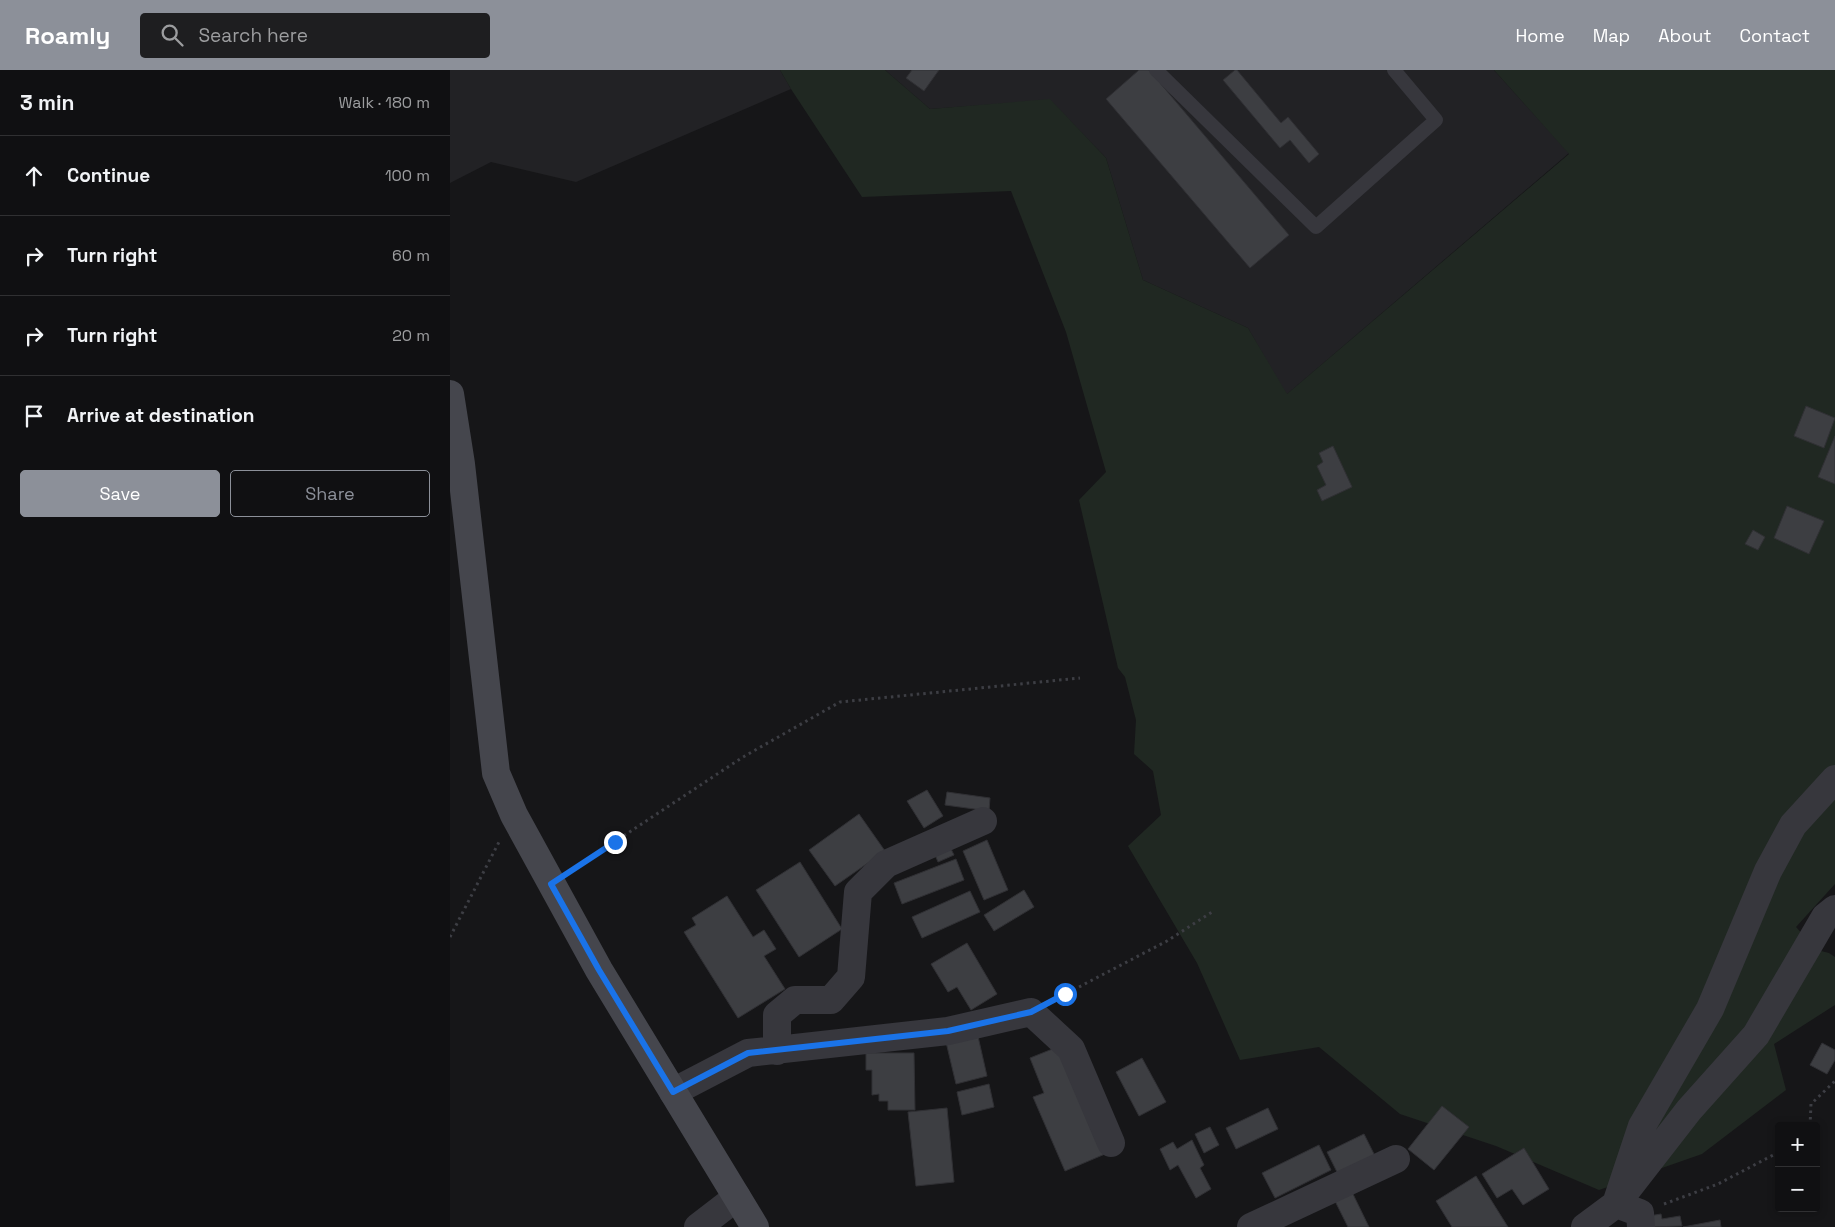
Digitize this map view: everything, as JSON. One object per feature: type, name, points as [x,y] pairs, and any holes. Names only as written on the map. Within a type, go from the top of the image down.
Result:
[{"type":"street","points":[[450,394],[461,464],[496,773],[514,815],[599,970],[755,1227]]},
{"type":"street","points":[[1632,1215],[1642,1126],[1710,1009],[1768,871],[1792,825],[1835,779]]},
{"type":"street","points":[[777,1050],[777,1015],[795,1000],[831,1000],[851,977],[858,892],[886,864],[983,821]]},
{"type":"street","points":[[1585,1227],[1632,1215],[1688,1110],[1756,1035],[1825,917],[1835,909]]},
{"type":"street","points":[[673,1092],[748,1053],[948,1031],[1031,1012],[1071,1049],[1111,1144]]},
{"type":"street","points":[[1251,1227],[1396,1159]]},
{"type":"street","points":[[698,1227],[737,1197]]},
{"type":"lane","points":[[1156,70],[1316,227],[1436,120],[1394,70]]},
{"type":"path","points":[[551,884],[742,757],[840,702],[1080,678]]},
{"type":"path","points":[[450,937],[514,815]]},
{"type":"path","points":[[1031,1012],[1167,941],[1212,912]]},
{"type":"path","points":[[1810,1122],[1811,1104],[1835,1081]]},
{"type":"path","points":[[1632,1215],[1718,1184],[1775,1154]]},
{"type":"shaded area","points":[[450,70],[780,70],[791,89],[576,182],[491,162],[450,183]]},
{"type":"shaded area","points":[[780,70],[885,70],[930,109],[1050,99],[1106,158],[1143,280],[1248,328],[1287,394],[1569,154],[1494,70],[1835,70],[1835,884],[1796,927],[1817,950],[1829,953],[1835,957],[1835,1005],[1774,1044],[1786,1090],[1702,1154],[1599,1190],[1496,1146],[1400,1114],[1319,1047],[1240,1060],[1197,963],[1128,846],[1161,815],[1153,771],[1134,754],[1136,720],[1125,677],[1118,668],[1079,500],[1106,472],[1066,332],[1011,191],[862,197]]},
{"type":"shaded area","points":[[885,70],[1494,70],[1569,153],[1286,395],[1248,328],[1143,280],[1106,158],[1050,100],[930,109]]},
{"type":"building","points":[[912,70],[939,70],[924,91],[906,78]]},
{"type":"building","points":[[1139,70],[1149,70],[1289,235],[1250,268],[1106,99]]},
{"type":"building","points":[[1237,70],[1281,123],[1288,117],[1319,154],[1309,163],[1290,140],[1280,148],[1223,80]]},
{"type":"building","points":[[1806,406],[1835,418],[1824,448],[1794,436]]},
{"type":"building","points":[[1835,436],[1835,484],[1818,477]]},
{"type":"building","points":[[1333,446],[1352,487],[1322,501],[1317,490],[1326,485],[1317,466],[1323,462],[1319,453]]},
{"type":"building","points":[[1787,506],[1824,521],[1809,554],[1774,538]]},
{"type":"building","points":[[1753,530],[1765,537],[1758,550],[1745,544]]},
{"type":"building","points":[[927,790],[943,816],[924,828],[907,801]]},
{"type":"building","points":[[947,792],[990,798],[989,811],[945,805]]},
{"type":"building","points":[[859,814],[885,851],[835,886],[809,850]]},
{"type":"building","points":[[987,840],[1008,890],[984,900],[963,851]]},
{"type":"building","points":[[948,843],[954,855],[938,862],[933,850]]},
{"type":"building","points":[[956,859],[964,880],[902,904],[894,883]]},
{"type":"building","points":[[800,862],[842,929],[799,957],[756,890]]},
{"type":"building","points":[[1024,890],[1034,907],[994,931],[984,915]]},
{"type":"building","points":[[970,891],[980,912],[922,938],[912,917]]},
{"type":"building","points":[[727,896],[753,937],[764,930],[776,949],[764,956],[785,989],[738,1018],[684,932],[696,925],[692,918]]},
{"type":"building","points":[[967,943],[997,994],[971,1010],[957,987],[948,992],[931,964]]},
{"type":"building","points":[[977,1032],[987,1076],[956,1084],[946,1042]]},
{"type":"building","points":[[1822,1043],[1835,1050],[1835,1060],[1827,1074],[1810,1065]]},
{"type":"building","points":[[1060,1046],[1105,1154],[1065,1171],[1033,1097],[1044,1093],[1030,1058]]},
{"type":"building","points":[[866,1053],[914,1053],[915,1110],[888,1110],[888,1101],[879,1101],[879,1094],[872,1095],[872,1070],[866,1070]]},
{"type":"building","points":[[1142,1058],[1166,1102],[1139,1116],[1116,1072]]},
{"type":"building","points":[[989,1084],[994,1107],[962,1115],[957,1092]]},
{"type":"building","points":[[1442,1106],[1469,1127],[1434,1170],[1408,1149]]},
{"type":"building","points":[[947,1108],[954,1182],[916,1186],[908,1112]]},
{"type":"building","points":[[1268,1108],[1278,1129],[1236,1149],[1226,1128]]},
{"type":"building","points":[[1210,1127],[1219,1145],[1204,1153],[1195,1134]]},
{"type":"building","points":[[1364,1134],[1375,1156],[1338,1174],[1327,1152]]},
{"type":"building","points":[[1192,1140],[1204,1165],[1200,1168],[1211,1189],[1196,1198],[1178,1165],[1170,1170],[1160,1149],[1173,1142],[1177,1149]]},
{"type":"building","points":[[1319,1145],[1331,1170],[1275,1198],[1262,1173]]},
{"type":"building","points":[[1524,1148],[1549,1189],[1523,1205],[1512,1189],[1497,1198],[1482,1174]]},
{"type":"building","points":[[1476,1176],[1508,1227],[1452,1227],[1436,1201]]},
{"type":"building","points":[[1352,1192],[1369,1227],[1348,1227],[1335,1201]]},
{"type":"building","points":[[1661,1214],[1662,1219],[1680,1216],[1682,1226],[1651,1227],[1649,1216]]},
{"type":"building","points":[[1720,1220],[1721,1227],[1683,1227]]},
{"type":"route","points":[[615,842],[551,884],[599,970],[673,1092],[748,1053],[865,1042],[948,1031],[1031,1012],[1065,994]]}]
